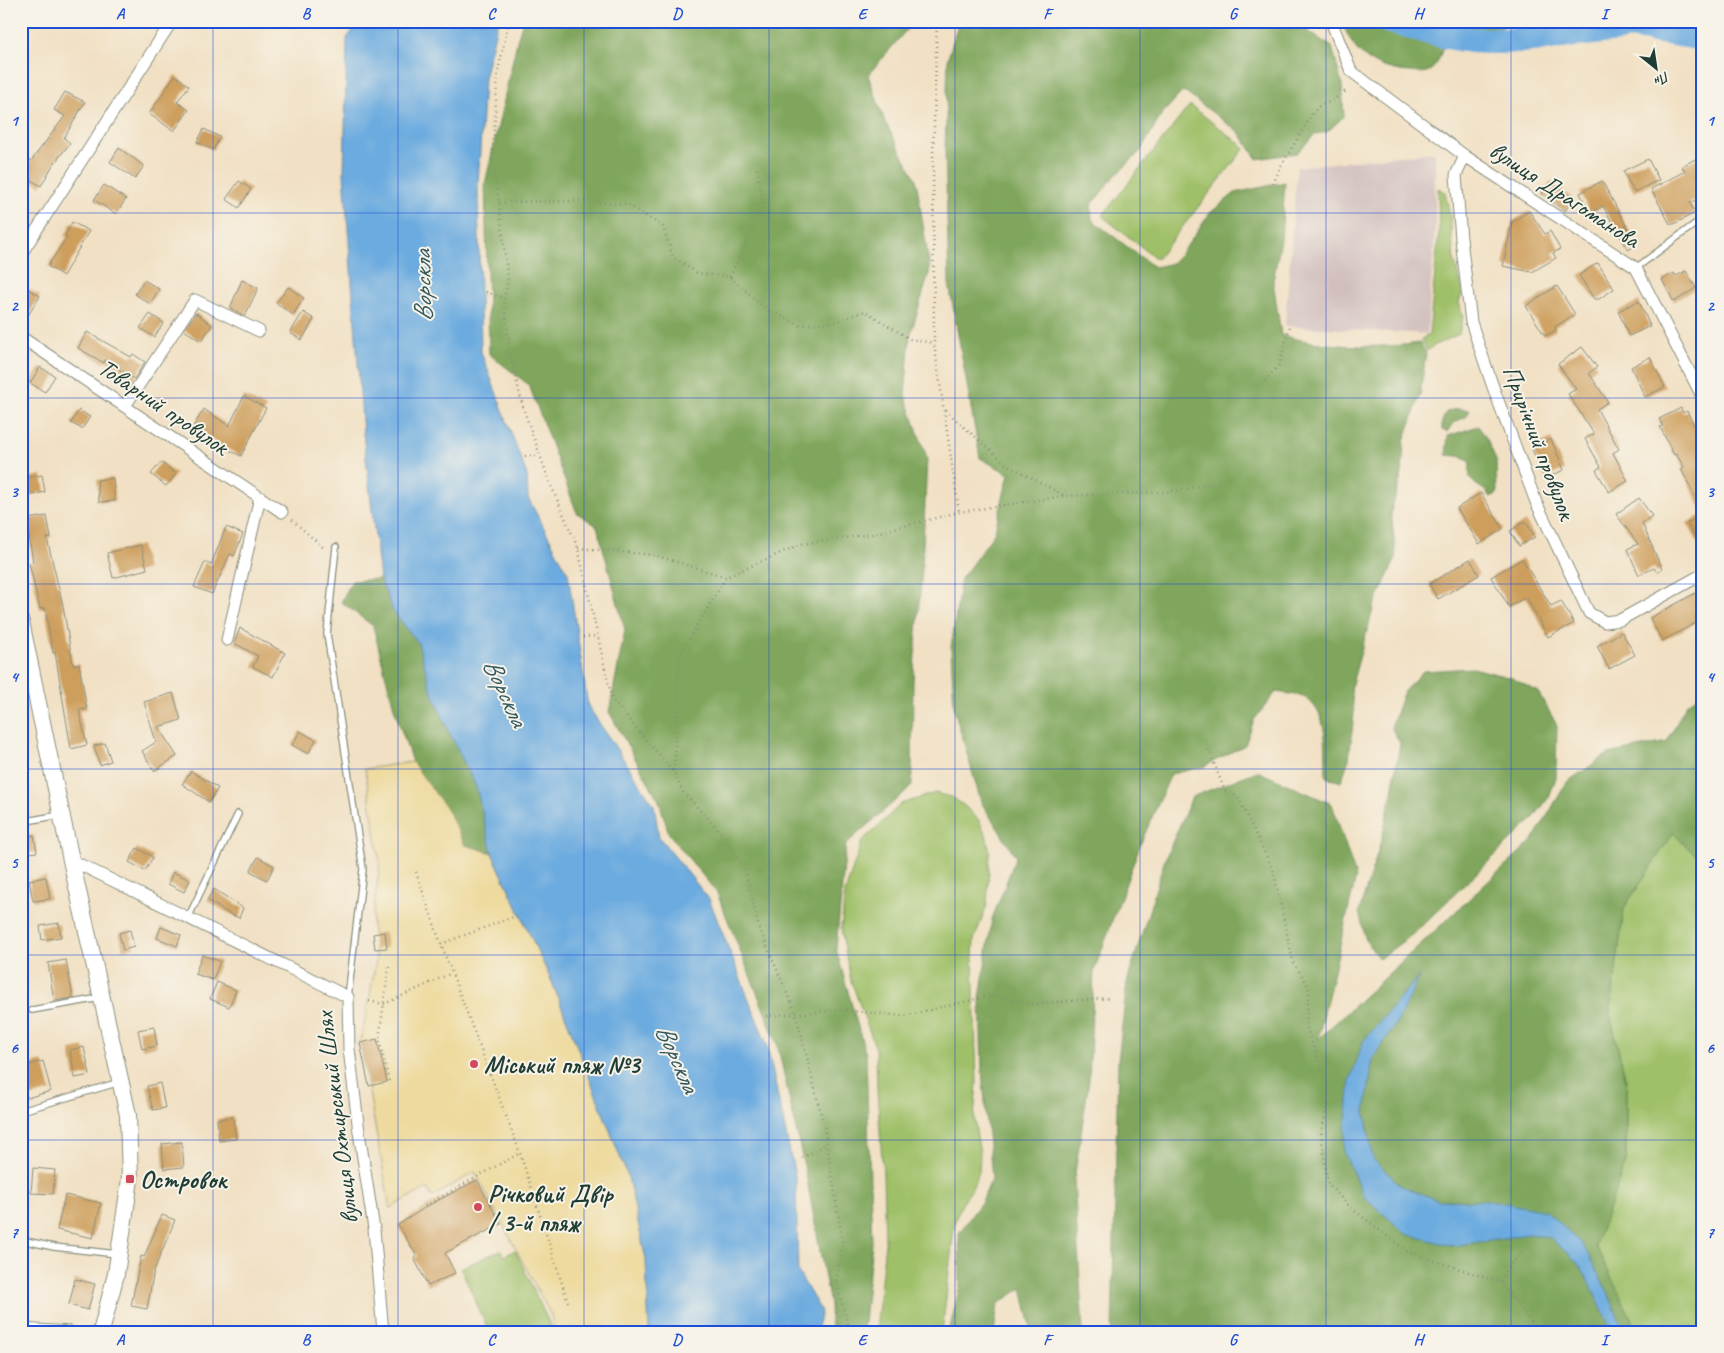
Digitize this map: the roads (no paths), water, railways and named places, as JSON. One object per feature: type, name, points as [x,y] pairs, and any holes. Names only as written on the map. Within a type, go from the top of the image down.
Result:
[{"type":"main road","points":[[21,622],[71,860],[128,1115],[130,1179],[116,1274],[101,1332]]},
{"type":"street","points":[[21,254],[172,21]]},
{"type":"street","name":"вулиця Драгоманова","points":[[1331,21],[1351,71],[1465,156],[1636,268],[1703,398]]},
{"type":"street","name":"Прирічний провулок","points":[[1465,156],[1456,175],[1471,322],[1493,388],[1536,502],[1589,613],[1605,622],[1620,620],[1703,574]]},
{"type":"street","points":[[125,406],[195,300],[259,331]]},
{"type":"street","name":"Товарний провулок","points":[[21,337],[282,512]]},
{"type":"street","points":[[228,640],[260,497]]},
{"type":"street","name":"вулиця Охтирський Шлях","points":[[71,860],[348,997],[349,1048],[358,1132],[374,1229],[383,1332]]},
{"type":"street","points":[[21,1329],[70,1332]]},
{"type":"lane","points":[[1636,268],[1703,218]]},
{"type":"lane","points":[[336,546],[328,634],[363,869],[348,997]]},
{"type":"lane","points":[[21,822],[62,814]]},
{"type":"lane","points":[[188,918],[238,814]]},
{"type":"lane","points":[[32,1010],[102,997]]},
{"type":"lane","points":[[21,1111],[122,1082]]},
{"type":"lane","points":[[21,1240],[54,1247],[119,1254]]},
{"type":"water","name":"Ворскла","points":[[360,21],[498,21],[484,78],[478,185],[481,352],[527,475],[528,498],[568,573],[588,706],[654,805],[659,837],[709,899],[767,1045],[796,1181],[798,1272],[821,1311],[816,1332],[649,1332],[646,1259],[628,1177],[552,982],[492,853],[476,787],[448,730],[431,689],[418,643],[393,611],[380,579],[363,433],[344,174],[347,38]]},
{"type":"water","points":[[1419,976],[1399,1019],[1373,1058],[1365,1112],[1373,1159],[1401,1186],[1438,1200],[1494,1201],[1546,1211],[1583,1245],[1608,1293],[1622,1326],[1622,1332],[1612,1332],[1589,1281],[1576,1261],[1549,1237],[1529,1234],[1452,1246],[1406,1234],[1364,1197],[1343,1151],[1350,1080],[1364,1040]]},
{"type":"waterway","points":[[1389,21],[1441,35],[1490,41],[1546,38],[1619,29],[1629,26],[1703,38]]},
{"type":"place","name":"Міський пляж №3","points":[[474,1064]]},
{"type":"place","name":"Островок","points":[[130,1179]]},
{"type":"place","name":"Річковий Двір / 3-й пляж","points":[[478,1207]]}]
